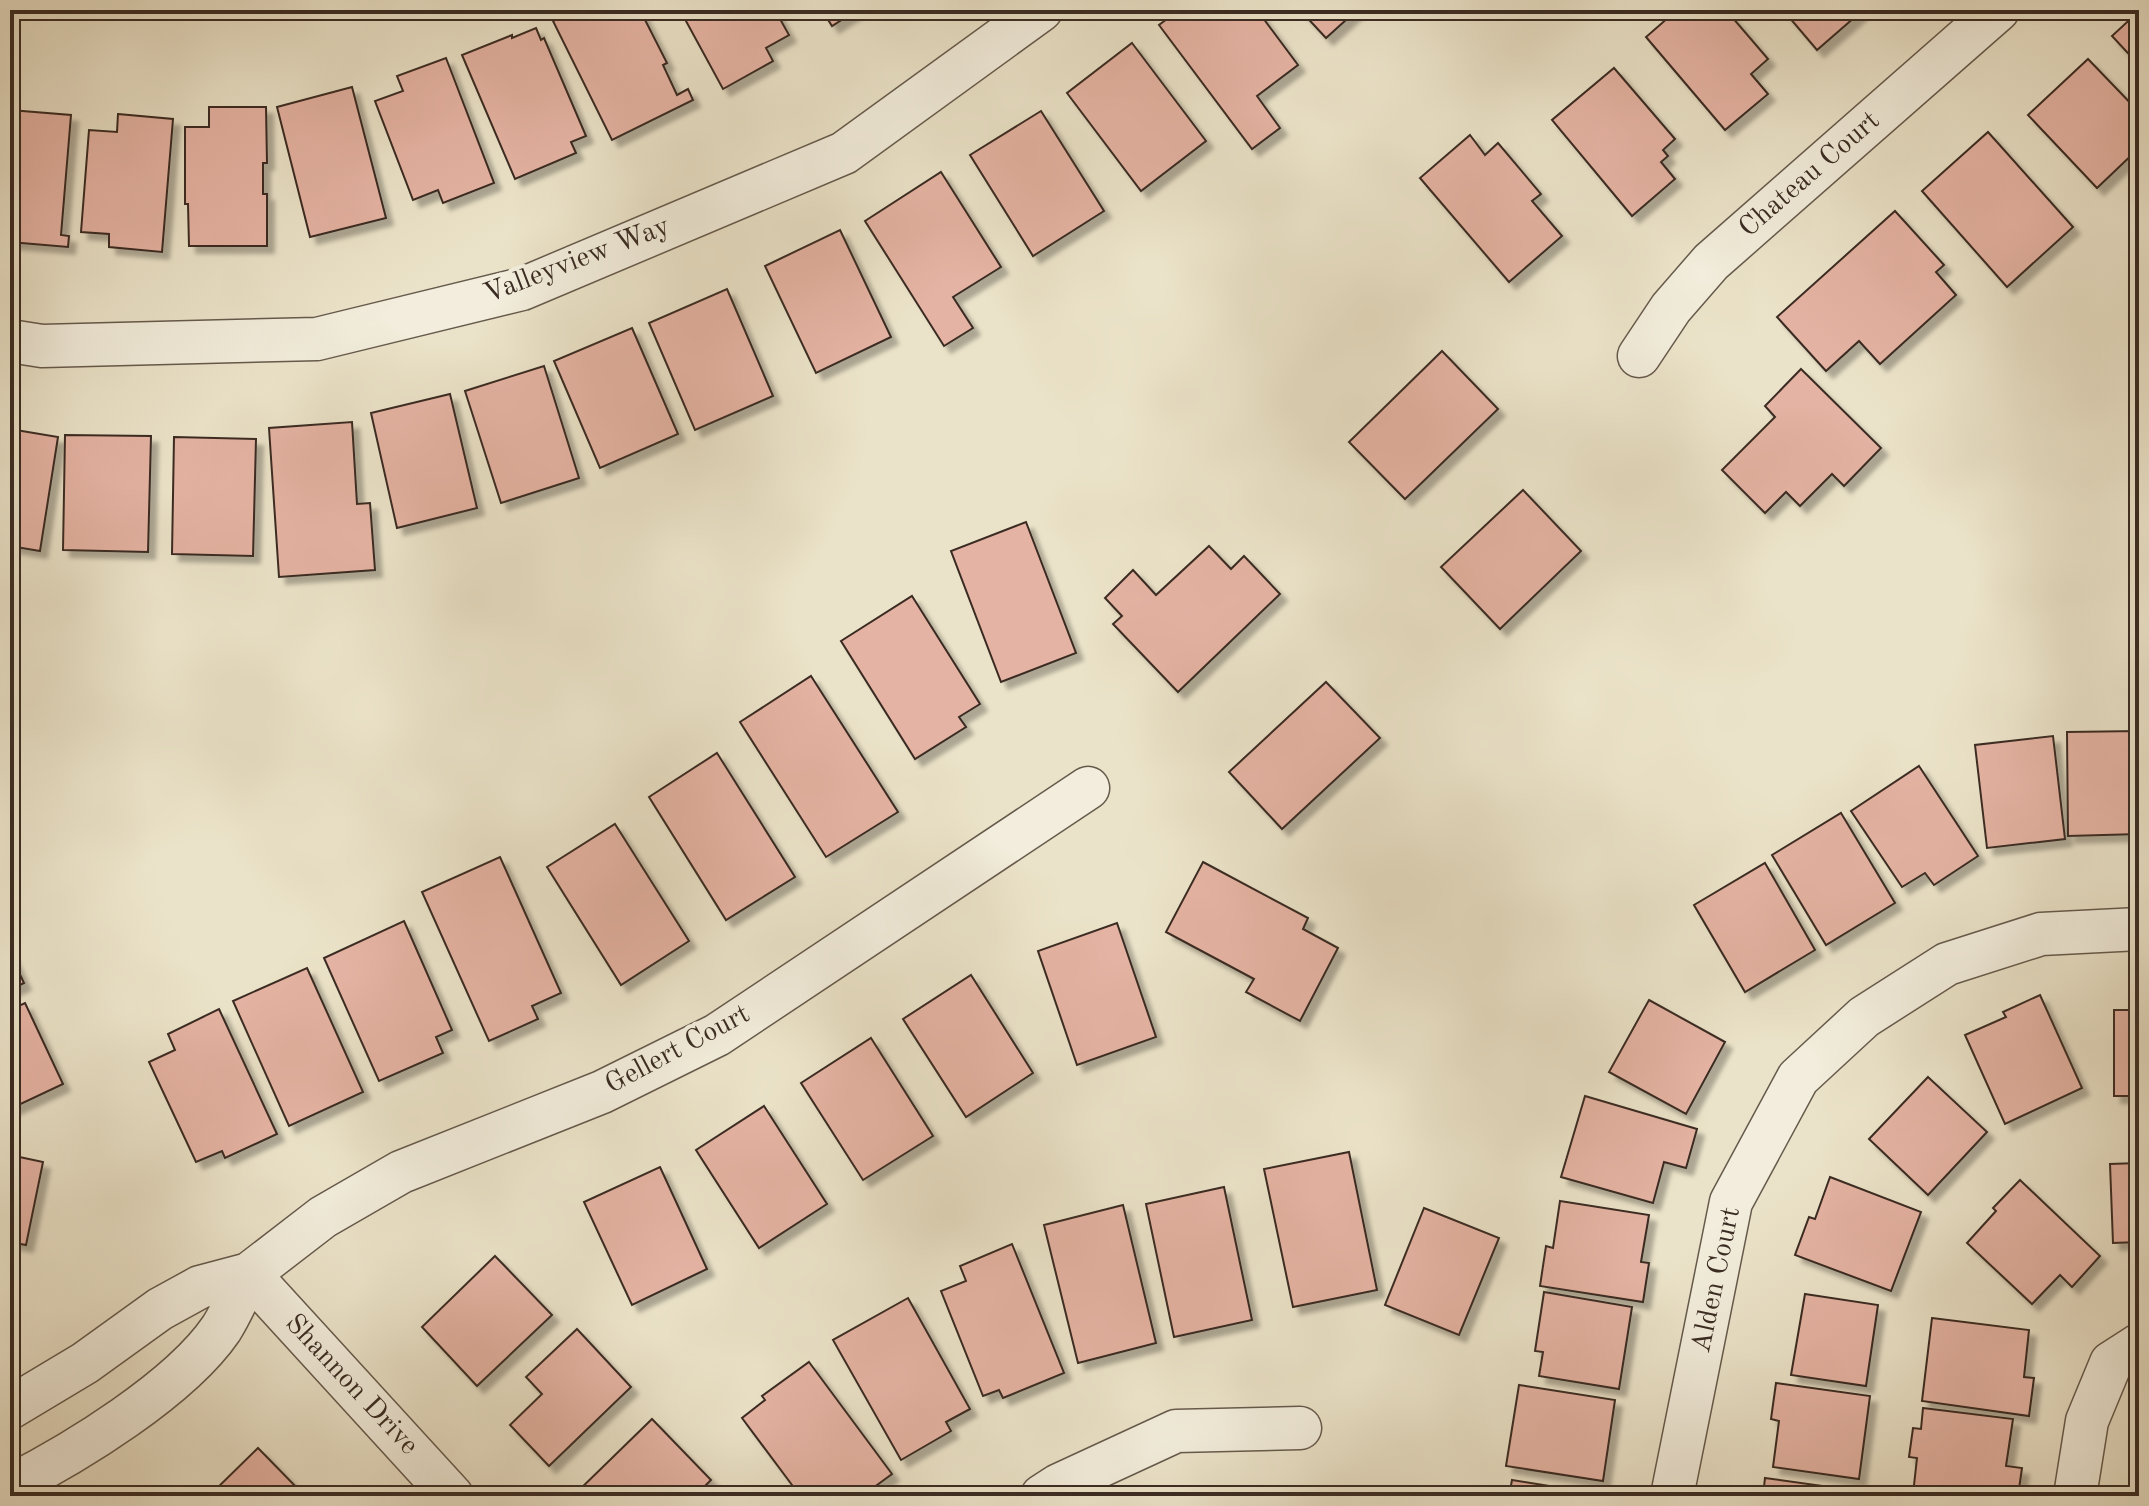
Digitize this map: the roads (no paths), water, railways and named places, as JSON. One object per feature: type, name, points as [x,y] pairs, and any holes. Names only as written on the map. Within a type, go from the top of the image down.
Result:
[{"type":"street","name":"Valleyview Way","points":[[10,341],[42,346],[317,339],[522,289],[844,153],[1041,10]]},
{"type":"street","name":"Chateau Court","points":[[1639,356],[1671,308],[1711,262],[1998,10]]},
{"type":"street","name":"Gellert Court","points":[[249,1274],[323,1217],[401,1172],[602,1092],[717,1035],[1088,788]]},
{"type":"street","name":"Alden Court","points":[[1672,1496],[1731,1202],[1798,1078],[1864,1017],[1947,964],[2041,934],[2139,929]]},
{"type":"street","points":[[10,1408],[85,1363],[160,1309],[200,1287],[249,1274]]},
{"type":"street","points":[[10,1486],[44,1469],[130,1413],[195,1361],[222,1327],[249,1274]]},
{"type":"street","name":"Shannon Drive","points":[[249,1274],[452,1496]]},
{"type":"street","points":[[2075,1496],[2087,1421],[2111,1363],[2139,1345]]},
{"type":"street","points":[[1042,1496],[1059,1485],[1176,1431],[1300,1428]]}]
